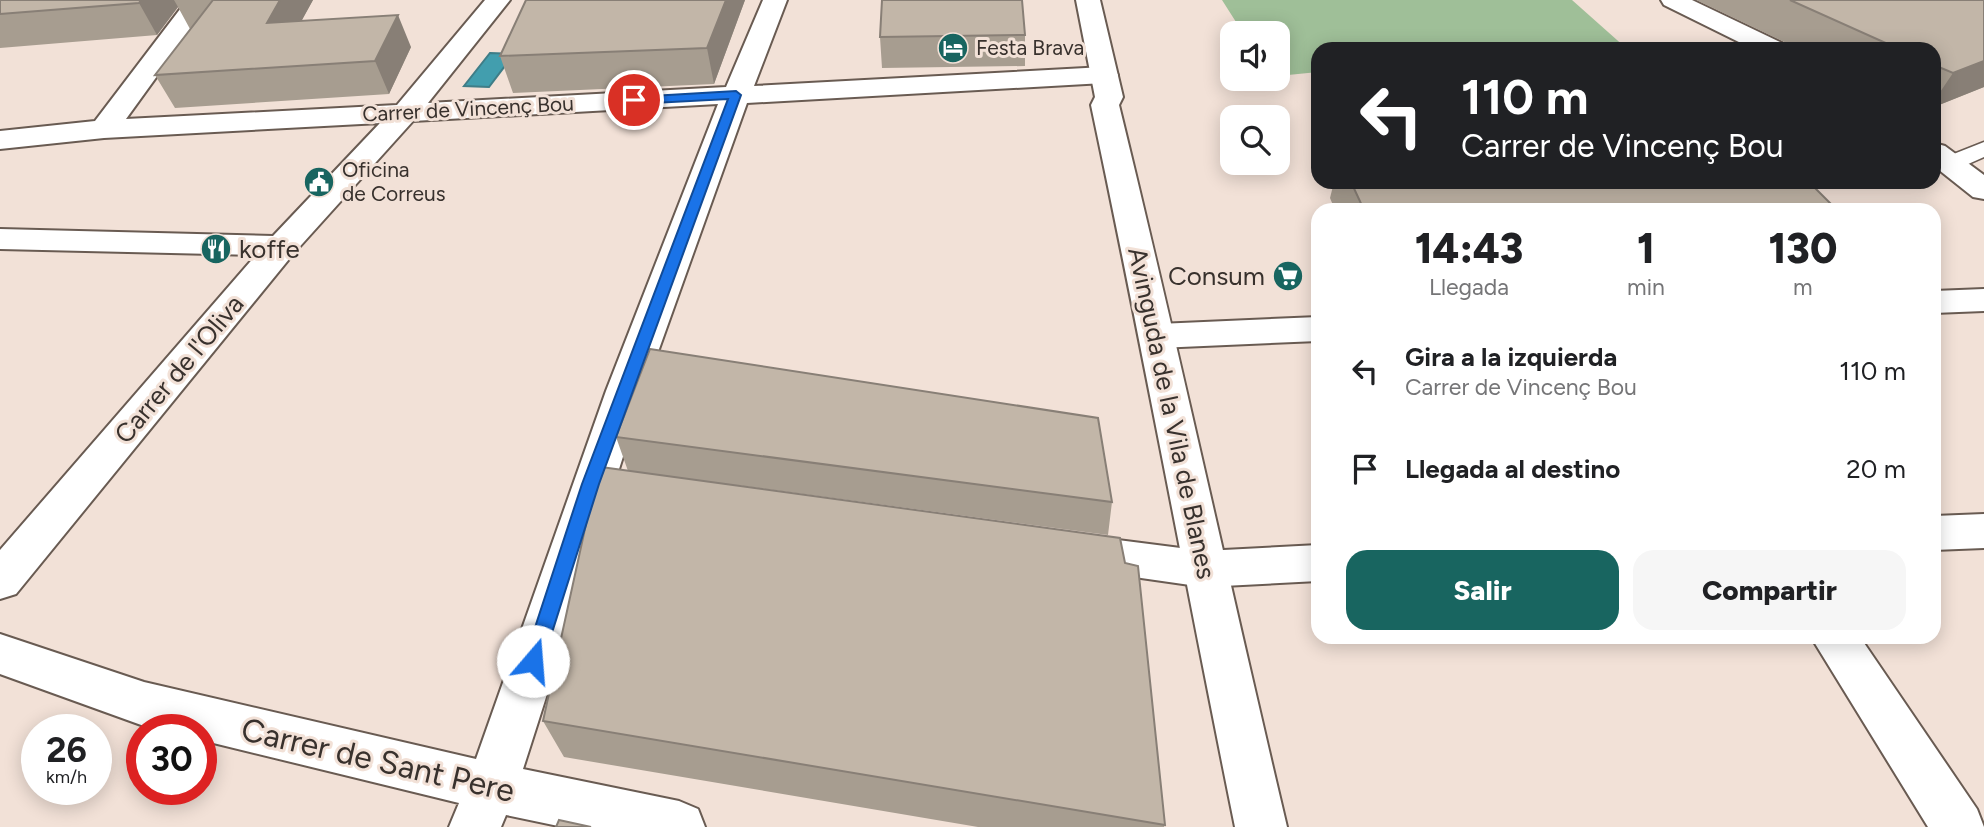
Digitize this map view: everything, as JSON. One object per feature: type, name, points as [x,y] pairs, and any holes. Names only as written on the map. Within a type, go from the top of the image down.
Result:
[{"type":"street","points":[[104,129],[200,0]]},
{"type":"street","name":"Carrer de l'Oliva","points":[[0,581],[282,246],[405,113],[498,0]]},
{"type":"street","points":[[483,807],[591,484],[736,95],[775,0]]},
{"type":"street","name":"Avinguda de la Vila de Blanes","points":[[1088,0],[1109,97],[1105,105],[1158,336],[1204,569],[1261,827]]},
{"type":"street","points":[[1673,0],[1759,42]]},
{"type":"street","name":"Carrer de Vincenç Bou","points":[[0,140],[104,129],[1104,75]]},
{"type":"street","points":[[1941,158],[1984,190]]},
{"type":"street","points":[[0,239],[282,246]]},
{"type":"street","points":[[1941,302],[1984,300]]},
{"type":"street","points":[[1158,336],[1311,329]]},
{"type":"street","points":[[591,484],[632,490]]},
{"type":"street","points":[[1941,533],[1984,531]]},
{"type":"street","points":[[1040,547],[1204,569],[1311,563]]},
{"type":"street","points":[[1840,644],[1958,827]]},
{"type":"street","name":"Carrer de Sant Pere","points":[[0,654],[144,704],[483,807],[679,827]]},
{"type":"lane","points":[[1941,158],[1984,149]]},
{"type":"green space","points":[[1222,0],[1572,0],[1619,42],[1311,42],[1311,73],[1290,75],[1290,21],[1235,21]]},
{"type":"water","points":[[490,53],[514,54],[489,87],[464,86]]},
{"type":"building","points":[[0,0],[141,0],[139,3],[0,14]]},
{"type":"building","points":[[213,0],[280,0],[267,23],[398,15],[375,61],[155,75]]},
{"type":"building","points":[[526,0],[726,0],[707,48],[500,56]]},
{"type":"building","points":[[882,0],[1022,0],[1025,35],[880,37]]},
{"type":"building","points":[[1790,0],[1984,0],[1984,61],[1953,73],[1941,68],[1941,42],[1883,42]]},
{"type":"building","points":[[1354,189],[1816,189],[1830,203],[1361,203]]},
{"type":"building","points":[[650,349],[1098,418],[1112,502],[616,437]]},
{"type":"building","points":[[601,467],[1120,538],[1125,563],[1138,566],[1165,825],[543,721],[595,483]]},
{"type":"building","points":[[559,820],[591,827],[556,827]]},
{"type":"place","name":"Festa Brava","points":[[953,48]]},
{"type":"place","name":"Oficina de Correus","points":[[319,182]]},
{"type":"place","name":"koffe","points":[[216,249]]},
{"type":"place","name":"Consum","points":[[1288,276]]},
{"type":"route","points":[[533,661],[591,484],[736,95],[634,100]]}]
